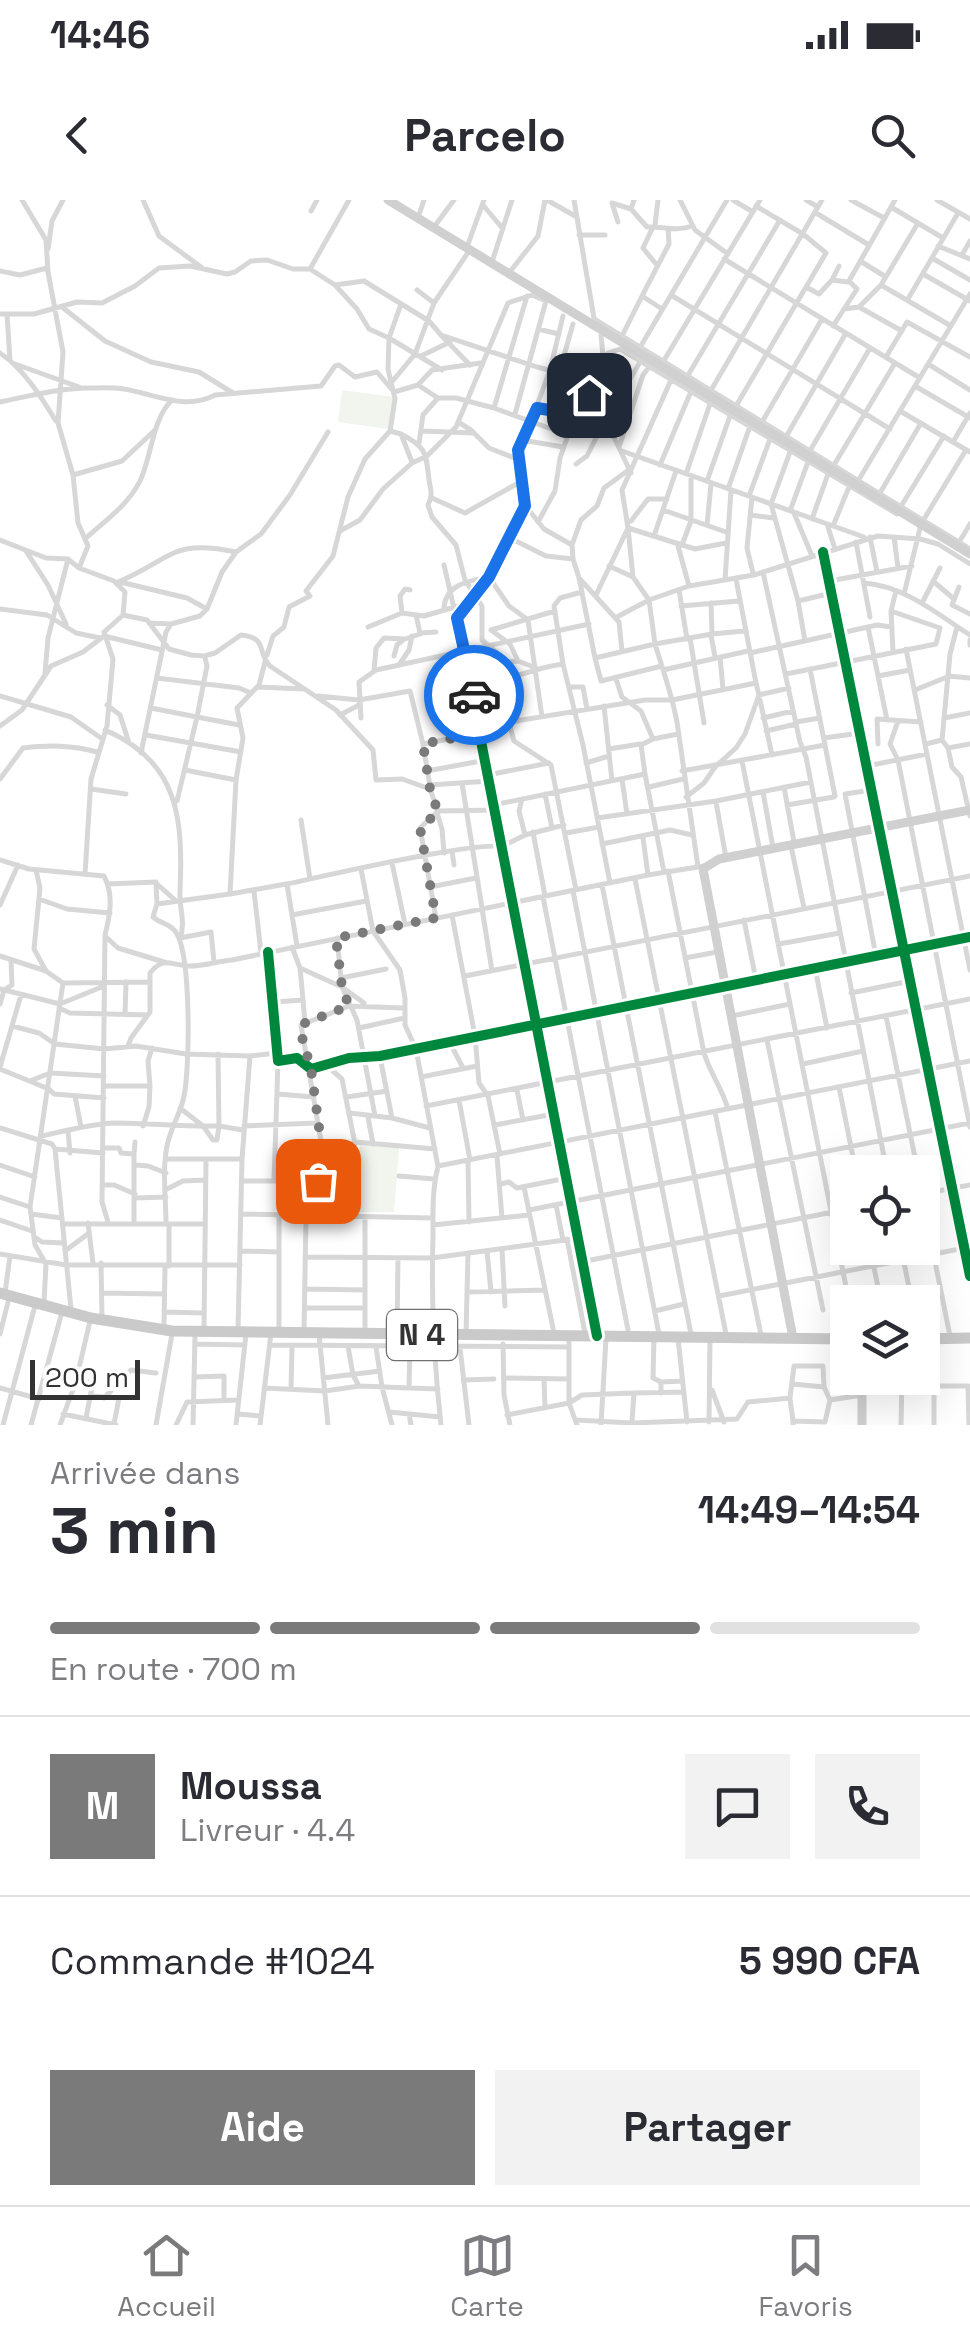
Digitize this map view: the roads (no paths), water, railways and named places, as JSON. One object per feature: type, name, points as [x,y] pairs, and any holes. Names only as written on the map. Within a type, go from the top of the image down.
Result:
[{"type":"main road","name":"N 4","points":[[5,1294],[97,1319],[198,1336],[304,1334],[320,1340],[397,1335],[434,1341],[554,1336],[569,1342],[596,1336],[830,1338]]},
{"type":"street","points":[[22,200],[45,234],[48,252]]},
{"type":"street","points":[[58,424],[63,352],[48,252],[52,221],[63,200]]},
{"type":"street","points":[[143,200],[159,236],[204,268]]},
{"type":"street","points":[[311,211],[317,200]]},
{"type":"street","points":[[310,269],[349,200]]},
{"type":"street","points":[[388,200],[547,299],[621,337],[649,367],[684,381],[810,450],[834,464],[855,484],[900,509]]},
{"type":"street","points":[[418,218],[424,200]]},
{"type":"street","points":[[434,227],[454,200]]},
{"type":"street","points":[[492,262],[512,200]]},
{"type":"street","points":[[510,274],[538,236],[546,200],[576,216]]},
{"type":"street","points":[[574,200],[590,319]]},
{"type":"street","points":[[631,209],[634,200]]},
{"type":"street","points":[[656,264],[644,248],[654,226],[658,200]]},
{"type":"street","points":[[679,200],[692,226],[747,275],[920,378]]},
{"type":"street","points":[[610,414],[662,309],[730,200],[756,206],[826,252],[734,410],[709,482],[706,526]]},
{"type":"street","points":[[806,200],[870,245]]},
{"type":"street","points":[[689,586],[680,545],[691,521],[688,475],[711,396],[822,200]]},
{"type":"street","points":[[851,200],[884,218]]},
{"type":"street","points":[[849,282],[895,200]]},
{"type":"street","points":[[937,200],[970,219]]},
{"type":"street","points":[[612,202],[621,209],[631,209],[646,226],[681,230],[692,226]]},
{"type":"street","points":[[612,202],[618,222]]},
{"type":"street","points":[[484,203],[503,229]]},
{"type":"street","points":[[418,355],[434,303],[469,248],[484,203]]},
{"type":"street","points":[[662,362],[756,206]]},
{"type":"street","points":[[891,207],[943,238]]},
{"type":"street","points":[[908,299],[958,213]]},
{"type":"street","points":[[780,220],[622,490],[633,577],[649,600],[656,644],[672,700],[686,801],[793,1338]]},
{"type":"street","points":[[844,309],[859,307],[882,285],[918,223]]},
{"type":"street","points":[[621,337],[669,244],[668,228]]},
{"type":"street","points":[[579,235],[605,235]]},
{"type":"street","points":[[962,255],[970,240]]},
{"type":"street","points":[[938,246],[970,259]]},
{"type":"street","points":[[932,258],[970,280]]},
{"type":"street","points":[[79,568],[88,549],[78,522],[73,475],[58,424],[12,361],[4,314],[34,314],[77,302],[104,302],[159,268],[235,272],[262,259],[293,269],[310,269],[336,285],[358,309],[365,326],[442,370]]},
{"type":"street","points":[[860,261],[886,277]]},
{"type":"street","points":[[806,287],[821,294],[839,266]]},
{"type":"street","points":[[0,272],[20,274],[48,268]]},
{"type":"street","points":[[835,548],[830,525],[969,298],[922,274]]},
{"type":"street","points":[[832,280],[849,282],[857,290],[834,326]]},
{"type":"street","points":[[336,285],[364,282],[428,321],[452,341],[587,380]]},
{"type":"street","points":[[882,285],[951,326]]},
{"type":"street","points":[[417,290],[434,303]]},
{"type":"street","points":[[340,531],[360,520],[374,499],[412,462],[428,456],[451,432],[508,303],[532,295],[547,299]]},
{"type":"street","points":[[671,295],[890,429]]},
{"type":"street","points":[[494,408],[527,296]]},
{"type":"street","points":[[642,296],[662,309]]},
{"type":"street","points":[[514,414],[547,299]]},
{"type":"street","points":[[230,894],[236,780],[243,738],[238,708],[258,687],[273,636],[284,627],[289,607],[310,596],[306,590],[309,584],[331,560],[348,497],[365,458],[390,430],[394,392],[388,368],[389,338],[401,304]]},
{"type":"street","points":[[859,307],[902,331]]},
{"type":"street","points":[[58,308],[86,323],[108,342],[152,362],[199,372],[236,394]]},
{"type":"street","points":[[563,316],[550,370],[517,459],[525,506],[538,522],[572,545]]},
{"type":"street","points":[[725,580],[729,489],[757,423],[822,319]]},
{"type":"street","points":[[886,358],[907,322],[970,358]]},
{"type":"street","points":[[559,373],[573,324]]},
{"type":"street","points":[[538,329],[559,334]]},
{"type":"street","points":[[785,437],[846,334]]},
{"type":"street","points":[[601,335],[610,429],[630,471]]},
{"type":"street","points":[[391,383],[418,355],[452,341]]},
{"type":"street","points":[[452,341],[476,374]]},
{"type":"street","points":[[810,450],[870,348]]},
{"type":"street","points":[[604,358],[619,349],[640,353],[662,362],[684,381]]},
{"type":"street","points":[[0,353],[63,387]]},
{"type":"street","points":[[834,464],[895,362]]},
{"type":"street","points":[[394,392],[418,384],[432,370],[481,363]]},
{"type":"street","points":[[537,408],[549,410],[562,398],[588,407],[587,363]]},
{"type":"street","points":[[928,364],[970,390]]},
{"type":"street","points":[[0,402],[63,387],[125,389],[200,403],[215,395],[322,386],[335,366],[355,377],[388,368],[400,372]]},
{"type":"street","points":[[621,449],[643,375],[649,367]]},
{"type":"street","points":[[377,372],[394,392]]},
{"type":"street","points":[[660,465],[684,381]]},
{"type":"street","points":[[418,384],[438,398],[494,408],[568,436],[598,435],[610,429]]},
{"type":"street","points":[[915,386],[969,416],[953,442]]},
{"type":"street","points":[[589,395],[607,394]]},
{"type":"street","points":[[419,444],[423,415],[438,398]]},
{"type":"street","points":[[86,538],[120,509],[138,485],[164,408],[172,400]]},
{"type":"street","points":[[900,411],[968,451],[922,524],[904,594]]},
{"type":"street","points":[[458,422],[488,448],[517,459]]},
{"type":"street","points":[[757,423],[770,439],[828,474],[880,493],[970,564]]},
{"type":"street","points":[[880,493],[921,423]]},
{"type":"street","points":[[73,475],[122,460],[158,429]]},
{"type":"street","points":[[390,430],[419,444],[428,456],[431,514],[456,545],[467,581],[482,606],[482,640],[495,650],[518,722]]},
{"type":"street","points":[[421,431],[474,433]]},
{"type":"street","points":[[123,615],[171,624],[200,616],[207,609],[222,572],[236,552],[261,534],[328,432]]},
{"type":"street","points":[[401,434],[412,462]]},
{"type":"street","points":[[576,464],[588,456],[598,435]]},
{"type":"street","points":[[538,522],[555,491],[562,448],[568,436]]},
{"type":"street","points":[[900,509],[944,436]]},
{"type":"street","points":[[785,437],[855,484],[970,551]]},
{"type":"street","points":[[754,574],[746,548],[750,497],[770,439]]},
{"type":"street","points":[[522,440],[562,448]]},
{"type":"street","points":[[621,449],[869,538]]},
{"type":"street","points":[[790,452],[771,504],[805,641]]},
{"type":"street","points":[[808,462],[792,512],[812,556]]},
{"type":"street","points":[[654,536],[676,470]]},
{"type":"street","points":[[630,471],[604,488],[597,506],[581,520],[572,545],[599,680],[868,627],[892,628]]},
{"type":"street","points":[[812,519],[828,474]]},
{"type":"street","points":[[432,498],[465,513],[520,482]]},
{"type":"street","points":[[596,595],[628,526],[648,499],[667,499]]},
{"type":"street","points":[[525,506],[489,577],[457,618],[589,1287],[603,1395],[601,1423]]},
{"type":"street","points":[[663,510],[727,533]]},
{"type":"street","points":[[750,515],[774,518]]},
{"type":"street","points":[[958,544],[970,524]]},
{"type":"street","points":[[628,526],[699,550],[726,543]]},
{"type":"street","points":[[894,537],[898,568]]},
{"type":"street","points":[[509,538],[546,556],[573,559]]},
{"type":"street","points":[[615,618],[649,600],[689,586],[763,572],[869,538],[958,544]]},
{"type":"street","points":[[869,538],[877,572]]},
{"type":"street","points":[[0,540],[46,558],[68,560],[116,581],[187,598],[207,609]]},
{"type":"street","points":[[856,542],[870,617]]},
{"type":"street","points":[[116,581],[132,576],[170,552],[209,546],[236,552]]},
{"type":"street","points":[[24,549],[48,585],[68,627]]},
{"type":"street","points":[[824,552],[970,1276]]},
{"type":"street","points":[[46,673],[47,645],[68,560]]},
{"type":"street","points":[[444,565],[454,608]]},
{"type":"street","points":[[609,566],[633,577]]},
{"type":"street","points":[[829,581],[912,566]]},
{"type":"street","points":[[922,603],[940,568]]},
{"type":"street","points":[[763,572],[815,800],[883,1155]]},
{"type":"street","points":[[0,726],[18,714],[58,662],[83,652],[123,615],[125,592],[132,576]]},
{"type":"street","points":[[444,610],[442,605],[450,590],[467,581],[489,577]]},
{"type":"street","points":[[489,577],[509,606],[528,620],[542,717]]},
{"type":"street","points":[[579,578],[619,622],[622,651]]},
{"type":"street","points":[[736,578],[772,755]]},
{"type":"street","points":[[116,581],[125,592]]},
{"type":"street","points":[[932,581],[954,599]]},
{"type":"street","points":[[864,583],[922,603],[957,626],[970,640]]},
{"type":"street","points":[[959,588],[952,606],[970,614]]},
{"type":"street","points":[[402,613],[400,596],[410,590]]},
{"type":"street","points":[[678,590],[704,723]]},
{"type":"street","points":[[893,652],[891,611],[896,591]]},
{"type":"street","points":[[582,592],[560,598],[554,610],[599,827],[614,946],[684,1304],[687,1424]]},
{"type":"street","points":[[798,601],[832,593]]},
{"type":"street","points":[[681,606],[740,601]]},
{"type":"street","points":[[368,627],[402,613],[466,604]]},
{"type":"street","points":[[711,604],[722,689]]},
{"type":"street","points":[[0,609],[54,618],[86,637],[204,656],[216,653],[241,635],[253,636],[259,641],[265,660],[316,696],[373,750],[376,780],[402,779],[430,787],[462,784],[550,763]]},
{"type":"street","points":[[491,630],[554,610]]},
{"type":"street","points":[[786,674],[936,644],[940,628],[891,611]]},
{"type":"street","points":[[416,614],[420,633],[423,632]]},
{"type":"street","points":[[149,622],[163,647]]},
{"type":"street","points":[[141,754],[171,624]]},
{"type":"street","points":[[358,717],[359,682],[374,670],[589,624]]},
{"type":"street","points":[[484,625],[507,642],[518,661]]},
{"type":"street","points":[[105,934],[118,948],[187,967],[970,812],[961,776],[952,767],[942,740],[947,676],[957,626]]},
{"type":"street","points":[[868,627],[887,720]]},
{"type":"street","points":[[596,658],[688,638],[746,631]]},
{"type":"street","points":[[394,656],[397,645],[408,638],[436,632]]},
{"type":"street","points":[[85,874],[91,789],[105,730],[112,653],[102,637]]},
{"type":"street","points":[[374,670],[376,648],[384,638],[408,638]]},
{"type":"street","points":[[398,666],[409,650],[408,638]]},
{"type":"street","points":[[906,650],[967,938],[970,970]]},
{"type":"street","points":[[176,804],[207,666],[204,656]]},
{"type":"street","points":[[498,663],[518,661],[536,668]]},
{"type":"street","points":[[473,688],[504,682],[536,668],[563,664]]},
{"type":"street","points":[[810,669],[835,796]]},
{"type":"street","points":[[878,676],[911,670]]},
{"type":"street","points":[[915,690],[947,676],[970,678]]},
{"type":"street","points":[[157,678],[251,693]]},
{"type":"street","points":[[615,678],[619,693],[641,711],[654,738]]},
{"type":"street","points":[[423,744],[508,723],[628,702],[672,700],[756,683]]},
{"type":"street","points":[[570,687],[583,686],[587,709]]},
{"type":"street","points":[[258,687],[306,689]]},
{"type":"street","points":[[759,695],[789,688]]},
{"type":"street","points":[[340,716],[358,704],[412,692],[444,852]]},
{"type":"street","points":[[686,801],[736,748],[759,695]]},
{"type":"street","points":[[0,696],[71,717],[101,738]]},
{"type":"street","points":[[316,696],[358,704]]},
{"type":"street","points":[[107,705],[125,725],[129,743]]},
{"type":"street","points":[[604,706],[612,781]]},
{"type":"street","points":[[152,708],[240,725]]},
{"type":"street","points":[[763,718],[794,711]]},
{"type":"street","points":[[944,718],[970,713]]},
{"type":"street","points":[[766,731],[820,718]]},
{"type":"street","points":[[878,744],[875,721],[921,722]]},
{"type":"street","points":[[241,1214],[433,1222],[502,1218],[970,1125],[898,760],[890,744],[898,721]]},
{"type":"street","points":[[508,723],[514,740],[550,763],[558,792],[596,1012],[655,1311],[653,1378],[661,1382],[683,1381]]},
{"type":"street","points":[[105,730],[129,743],[164,775],[176,804],[178,901],[183,926],[180,938]]},
{"type":"street","points":[[649,787],[682,775],[860,733]]},
{"type":"street","points":[[146,734],[241,752]]},
{"type":"street","points":[[586,762],[654,738],[678,734]]},
{"type":"street","points":[[926,744],[942,740]]},
{"type":"street","points":[[643,743],[645,774],[704,1053],[728,1109]]},
{"type":"street","points":[[0,779],[10,760],[23,748],[65,744],[97,752]]},
{"type":"street","points":[[862,744],[890,744]]},
{"type":"street","points":[[948,748],[970,744]]},
{"type":"street","points":[[867,766],[928,754]]},
{"type":"street","points":[[426,770],[486,760]]},
{"type":"street","points":[[742,761],[830,1202]]},
{"type":"street","points":[[185,770],[236,780]]},
{"type":"street","points":[[436,918],[420,826],[437,812],[493,807],[645,774]]},
{"type":"street","points":[[622,779],[626,814]]},
{"type":"street","points":[[597,818],[811,782]]},
{"type":"street","points":[[462,784],[492,970]]},
{"type":"street","points":[[784,788],[804,908]]},
{"type":"street","points":[[91,789],[126,794]]},
{"type":"street","points":[[787,805],[872,790]]},
{"type":"street","points":[[762,792],[774,850]]},
{"type":"street","points":[[545,794],[552,828]]},
{"type":"street","points":[[845,794],[876,956]]},
{"type":"street","points":[[522,799],[524,835]]},
{"type":"street","points":[[716,801],[726,858]]},
{"type":"street","points":[[301,820],[310,879]]},
{"type":"street","points":[[157,904],[254,891],[492,844],[501,847],[524,835],[552,828],[599,827]]},
{"type":"street","points":[[602,844],[672,830],[693,835]]},
{"type":"street","points":[[533,832],[554,958],[630,1336]]},
{"type":"street","points":[[643,837],[648,875]]},
{"type":"street","points":[[452,851],[454,865]]},
{"type":"street","points":[[0,860],[36,870],[104,876],[108,884],[102,1202],[108,1222]]},
{"type":"street","points":[[392,863],[405,924]]},
{"type":"street","points":[[0,905],[18,865]]},
{"type":"street","points":[[361,869],[372,931],[400,970],[406,1032],[416,1048],[438,1166],[434,1179],[432,1258],[440,1425]]},
{"type":"street","points":[[36,870],[40,880],[34,949],[46,972]]},
{"type":"street","points":[[465,976],[970,876]]},
{"type":"street","points":[[430,887],[476,878]]},
{"type":"street","points":[[634,878],[727,1337]]},
{"type":"street","points":[[108,884],[156,882],[178,901]]},
{"type":"street","points":[[156,882],[153,917],[172,927],[180,938],[187,967],[185,1088],[170,1127],[166,1159],[164,1312],[168,1330],[156,1425]]},
{"type":"street","points":[[287,884],[305,1023]]},
{"type":"street","points":[[254,891],[274,1002],[278,1052],[274,1181]]},
{"type":"street","points":[[39,899],[67,909],[110,913]]},
{"type":"street","points":[[292,915],[366,901]]},
{"type":"street","points":[[452,915],[475,1036],[480,1086],[488,1096],[495,1126],[502,1218]]},
{"type":"street","points":[[744,920],[756,980]]},
{"type":"street","points":[[180,938],[210,932],[214,962]]},
{"type":"street","points":[[779,944],[840,932]]},
{"type":"street","points":[[336,938],[342,987],[358,1028],[364,1058],[374,1144]]},
{"type":"street","points":[[278,1061],[297,1058],[311,1069],[349,1058],[380,1056],[967,938]]},
{"type":"street","points":[[20,962],[34,949]]},
{"type":"street","points":[[684,958],[717,952]]},
{"type":"street","points":[[1,955],[63,982],[149,982]]},
{"type":"street","points":[[11,960],[12,985],[18,994],[0,1068],[54,1094],[104,1098]]},
{"type":"street","points":[[128,1046],[148,1015],[153,968],[164,962]]},
{"type":"street","points":[[300,968],[342,987],[366,1005]]},
{"type":"street","points":[[341,978],[386,968]]},
{"type":"street","points":[[816,968],[827,1028]]},
{"type":"street","points":[[851,992],[910,980]]},
{"type":"street","points":[[125,1014],[126,981]]},
{"type":"street","points":[[3,1425],[40,1304],[46,1264],[33,1234],[30,1211],[63,982]]},
{"type":"street","points":[[60,1006],[92,993],[104,983]]},
{"type":"street","points":[[2,989],[12,985]]},
{"type":"street","points":[[2,989],[70,1012],[148,1015]]},
{"type":"street","points":[[0,1004],[2,989]]},
{"type":"street","points":[[92,993],[104,1005]]},
{"type":"street","points":[[274,1002],[302,1000]]},
{"type":"street","points":[[426,1106],[970,1000]]},
{"type":"street","points":[[730,1016],[791,1004]]},
{"type":"street","points":[[322,1217],[318,1181],[321,1142],[311,1069],[300,1030],[305,1023],[349,1006],[406,1008]]},
{"type":"street","points":[[886,1016],[914,1155]]},
{"type":"street","points":[[358,1028],[404,1018]]},
{"type":"street","points":[[12,1026],[40,1033],[55,1044],[104,1049],[128,1046],[186,1054],[250,1056],[278,1052]]},
{"type":"street","points":[[768,1040],[822,1310]]},
{"type":"street","points":[[449,1041],[463,1068]]},
{"type":"street","points":[[144,1126],[150,1107],[148,1060],[152,1048]]},
{"type":"street","points":[[802,1064],[863,1051]]},
{"type":"street","points":[[180,1108],[203,1126],[212,1140],[217,1140],[218,1054]]},
{"type":"street","points":[[236,1425],[243,1337],[243,1128],[250,1056]]},
{"type":"street","points":[[380,1056],[392,1118]]},
{"type":"street","points":[[438,1166],[970,1061]]},
{"type":"street","points":[[327,1066],[342,1079],[355,1143],[348,1217]]},
{"type":"street","points":[[421,1077],[477,1066]]},
{"type":"street","points":[[30,1081],[50,1073],[104,1076]]},
{"type":"street","points":[[104,1086],[150,1086]]},
{"type":"street","points":[[839,1087],[852,1155]]},
{"type":"street","points":[[516,1090],[523,1120]]},
{"type":"street","points":[[347,1097],[387,1091]]},
{"type":"street","points":[[277,1094],[314,1097]]},
{"type":"street","points":[[76,1096],[81,1127]]},
{"type":"street","points":[[459,1100],[469,1161],[469,1222]]},
{"type":"street","points":[[715,1112],[762,1338]]},
{"type":"street","points":[[350,1113],[430,1128]]},
{"type":"street","points":[[495,1126],[554,1114]]},
{"type":"street","points":[[42,1138],[81,1127],[116,1123],[243,1128],[318,1123]]},
{"type":"street","points":[[0,1128],[42,1138],[55,1149],[67,1311],[32,1425]]},
{"type":"street","points":[[68,1130],[70,1152]]},
{"type":"street","points":[[134,1223],[135,1142]]},
{"type":"street","points":[[296,1144],[355,1143],[434,1149]]},
{"type":"street","points":[[55,1149],[70,1152],[119,1148],[134,1154]]},
{"type":"street","points":[[166,1159],[242,1160]]},
{"type":"street","points":[[193,1425],[198,1336],[204,1312],[206,1160]]},
{"type":"street","points":[[0,1165],[35,1177]]},
{"type":"street","points":[[134,1165],[166,1173]]},
{"type":"street","points":[[399,1176],[434,1179]]},
{"type":"street","points":[[501,1184],[510,1182],[516,1188],[524,1188],[567,1178]]},
{"type":"street","points":[[103,1185],[114,1185],[135,1196],[166,1193],[183,1181],[204,1180]]},
{"type":"street","points":[[242,1181],[318,1181]]},
{"type":"street","points":[[287,1182],[288,1217]]},
{"type":"street","points":[[940,1191],[970,1185]]},
{"type":"street","points":[[524,1188],[554,1336]]},
{"type":"street","points":[[0,1197],[62,1221],[205,1224]]},
{"type":"street","points":[[556,1205],[577,1290],[596,1336]]},
{"type":"street","points":[[584,1261],[830,1212]]},
{"type":"street","points":[[260,1425],[273,1337],[279,1217]]},
{"type":"street","points":[[304,1334],[306,1217]]},
{"type":"street","points":[[365,1218],[365,1308],[391,1418]]},
{"type":"street","points":[[0,1220],[42,1242],[65,1247],[90,1233]]},
{"type":"street","points":[[60,1425],[97,1319],[102,1293],[88,1222]]},
{"type":"street","points":[[306,1257],[432,1258],[580,1238]]},
{"type":"street","points":[[940,1253],[967,1247]]},
{"type":"street","points":[[502,1248],[505,1306]]},
{"type":"street","points":[[487,1250],[491,1292]]},
{"type":"street","points":[[240,1251],[279,1252]]},
{"type":"street","points":[[468,1253],[468,1292],[461,1339],[469,1425]]},
{"type":"street","points":[[0,1254],[66,1265],[240,1264]]},
{"type":"street","points":[[1,1328],[10,1256]]},
{"type":"street","points":[[397,1335],[398,1258]]},
{"type":"street","points":[[842,1265],[846,1285]]},
{"type":"street","points":[[719,1296],[879,1265]]},
{"type":"street","points":[[938,1265],[963,1339]]},
{"type":"street","points":[[874,1266],[878,1285]]},
{"type":"street","points":[[577,1290],[589,1287]]},
{"type":"street","points":[[306,1289],[365,1290]]},
{"type":"street","points":[[468,1292],[545,1290]]},
{"type":"street","points":[[102,1293],[165,1294]]},
{"type":"street","points":[[655,1311],[684,1304]]},
{"type":"street","points":[[305,1308],[365,1308]]},
{"type":"street","points":[[164,1312],[204,1312]]},
{"type":"street","points":[[273,1337],[292,1345],[320,1340],[348,1346],[372,1338],[410,1346],[434,1341]]},
{"type":"street","points":[[709,1424],[710,1337]]},
{"type":"street","points":[[320,1340],[328,1425]]},
{"type":"street","points":[[510,1425],[503,1341],[569,1342],[569,1403],[576,1422],[724,1423],[740,1417],[748,1402],[790,1398]]},
{"type":"street","points":[[291,1389],[292,1345]]},
{"type":"street","points":[[348,1346],[353,1375],[360,1386]]},
{"type":"street","points":[[409,1388],[410,1346]]},
{"type":"street","points":[[821,1365],[824,1387],[830,1400],[825,1423],[793,1423],[792,1366],[821,1365]]},
{"type":"street","points":[[104,1398],[131,1370],[156,1372]]},
{"type":"street","points":[[324,1378],[380,1371]]},
{"type":"street","points":[[195,1377],[224,1376],[224,1400]]},
{"type":"street","points":[[504,1378],[568,1383],[582,1395]]},
{"type":"street","points":[[463,1380],[494,1379]]},
{"type":"street","points":[[544,1379],[545,1408]]},
{"type":"street","points":[[76,1381],[91,1384],[86,1418]]},
{"type":"street","points":[[661,1382],[661,1392]]},
{"type":"street","points":[[790,1384],[824,1387]]},
{"type":"street","points":[[264,1388],[325,1391],[360,1386],[438,1390]]},
{"type":"street","points":[[710,1386],[724,1423]]},
{"type":"street","points":[[940,1386],[969,1386],[969,1425]]},
{"type":"street","points":[[0,1388],[39,1398]]},
{"type":"street","points":[[507,1414],[569,1403],[582,1395],[684,1392]]},
{"type":"street","points":[[632,1424],[634,1394]]},
{"type":"street","points":[[830,1400],[862,1395],[862,1425]]},
{"type":"street","points":[[901,1425],[902,1395]]},
{"type":"street","points":[[933,1395],[934,1425]]},
{"type":"street","points":[[62,1414],[115,1425],[119,1398],[91,1396]]},
{"type":"street","points":[[176,1425],[187,1402],[238,1400]]},
{"type":"street","points":[[237,1414],[261,1416]]},
{"type":"street","points":[[381,1425],[409,1414],[440,1416]]},
{"type":"street","points":[[409,1414],[411,1425]]}]
